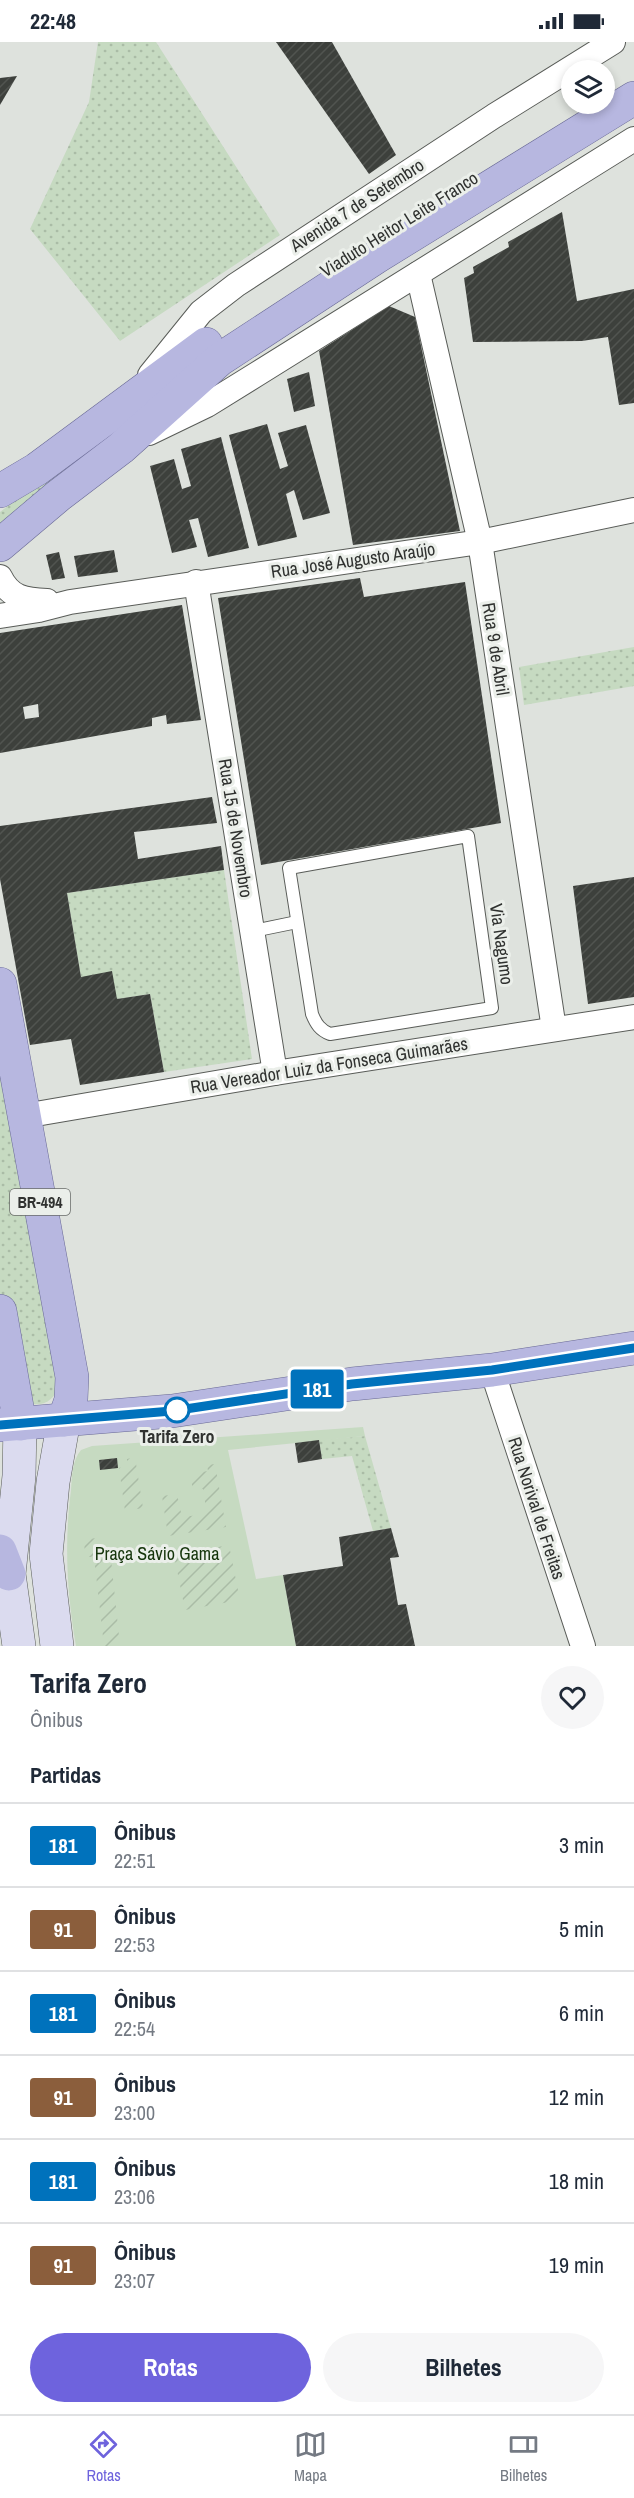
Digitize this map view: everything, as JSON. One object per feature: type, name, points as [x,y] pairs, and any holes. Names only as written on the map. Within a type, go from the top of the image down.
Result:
[{"type":"main road","points":[[615,89],[634,78]]},
{"type":"main road","points":[[2,545],[121,448],[177,395],[212,352],[378,256],[634,98]]},
{"type":"main road","name":"Viaduto Heitor Leite Franco","points":[[212,352],[577,114]]},
{"type":"main road","name":"Avenida 7 de Setembro","points":[[0,491],[37,469],[130,400],[212,352]]},
{"type":"main road","name":"BR-494","points":[[0,984],[72,1377],[71,1400],[63,1420]]},
{"type":"main road","points":[[0,1311],[10,1424],[172,1411],[352,1384],[492,1370],[634,1348]]},
{"type":"street","name":"Avenida 7 de Setembro","points":[[130,400],[201,312],[229,290],[494,116],[613,42]]},
{"type":"street","points":[[121,448],[207,405],[634,139]]},
{"type":"street","name":"Rua 9 de Abril","points":[[418,274],[480,542],[554,1029]]},
{"type":"street","name":"Rua José Augusto Araújo","points":[[0,616],[70,602],[196,582],[480,542],[634,510]]},
{"type":"street","name":"Rua José Augusto Araújo","points":[[0,577],[16,597],[30,601],[70,602]]},
{"type":"street","name":"Rua 15 de Novembro","points":[[196,582],[275,1073]]},
{"type":"street","name":"Rua Vereador Luiz da Fonseca Guimarães","points":[[24,1116],[275,1073],[634,1017]]},
{"type":"street","name":"Rua Norival de Freitas","points":[[492,1370],[582,1646]]},
{"type":"street","points":[[57,1646],[46,1554],[53,1482],[63,1420]]},
{"type":"street","points":[[10,1424],[19,1476],[4,1563],[19,1646]]},
{"type":"lane","name":"Via Nagumo","points":[[468,836],[492,1008],[379,1027],[330,1034],[325,1032],[315,1022],[312,1014],[297,922],[289,868],[468,836]]},
{"type":"lane","points":[[253,931],[297,922]]},
{"type":"green space","points":[[98,42],[156,42],[280,235],[120,341],[30,229],[89,102]]},
{"type":"green space","points":[[78,452],[87,461],[0,532],[0,512]]},
{"type":"green space","points":[[634,647],[634,686],[524,705],[519,667]]},
{"type":"green space","points":[[224,870],[252,1059],[164,1072],[150,994],[117,999],[81,977],[67,893]]},
{"type":"green space","points":[[0,1047],[60,1384],[50,1400],[42,1404],[31,1404],[0,1301]]},
{"type":"green space","name":"Praça Sávio Gama","points":[[363,1427],[365,1436],[228,1450],[256,1579],[283,1575],[296,1646],[76,1646],[70,1607],[67,1549],[73,1469],[81,1450],[92,1446]]},
{"type":"green space","points":[[365,1436],[391,1528],[373,1531],[352,1456],[322,1459],[319,1440]]},
{"type":"green space","points":[[135,1457],[143,1508],[125,1511],[119,1468],[127,1466],[127,1459]]},
{"type":"green space","points":[[215,1464],[226,1527],[168,1536],[162,1496],[177,1494],[182,1517],[207,1514],[203,1489],[193,1490],[190,1474],[208,1471],[207,1465]]},
{"type":"green space","points":[[100,1538],[102,1549],[110,1549],[120,1646],[104,1646],[94,1557],[85,1557],[84,1539]]},
{"type":"green space","points":[[229,1545],[240,1600],[185,1610],[174,1555]]},
{"type":"building","points":[[276,42],[332,42],[396,155],[369,174]]},
{"type":"building","points":[[17,76],[0,105],[0,78]]},
{"type":"building","points":[[562,212],[577,301],[634,289],[634,403],[619,405],[608,337],[582,341],[473,342],[464,278],[474,273],[473,267],[509,247],[508,242]]},
{"type":"building","points":[[389,306],[415,317],[460,531],[353,545],[319,351]]},
{"type":"building","points":[[309,372],[315,406],[294,412],[287,379]]},
{"type":"building","points":[[267,424],[280,469],[288,466],[278,433],[306,425],[330,513],[303,520],[294,490],[286,494],[297,537],[258,546],[229,435]]},
{"type":"building","points":[[221,437],[249,548],[208,557],[198,518],[189,520],[197,547],[172,553],[150,466],[174,459],[182,489],[191,486],[181,449]]},
{"type":"building","points":[[114,550],[118,572],[78,577],[74,556]]},
{"type":"building","points":[[59,552],[65,578],[52,580],[46,555]]},
{"type":"building","points":[[360,578],[364,597],[465,582],[501,823],[261,865],[218,598]]},
{"type":"building","points":[[182,605],[201,720],[167,724],[166,715],[152,718],[152,726],[0,753],[0,633]],"holes":[[[38,704],[39,717],[25,719],[23,707]]]},
{"type":"building","points":[[212,797],[217,823],[134,832],[138,859],[221,846],[224,870],[67,893],[81,977],[112,971],[117,999],[150,994],[164,1072],[80,1085],[71,1039],[30,1045],[0,879],[0,826]]},
{"type":"building","points":[[634,877],[634,997],[588,1004],[573,886]]},
{"type":"building","points":[[319,1440],[322,1459],[298,1463],[295,1443]]},
{"type":"building","points":[[117,1458],[118,1468],[100,1470],[99,1460]]},
{"type":"building","points":[[391,1528],[399,1557],[390,1558],[398,1605],[406,1604],[415,1646],[296,1646],[283,1575],[343,1566],[339,1537]]},
{"type":"bus line","name":"181","points":[[0,1425],[172,1411],[352,1384],[492,1370],[634,1348]]},
{"type":"place","name":"Tarifa Zero","points":[[177,1410]]}]
